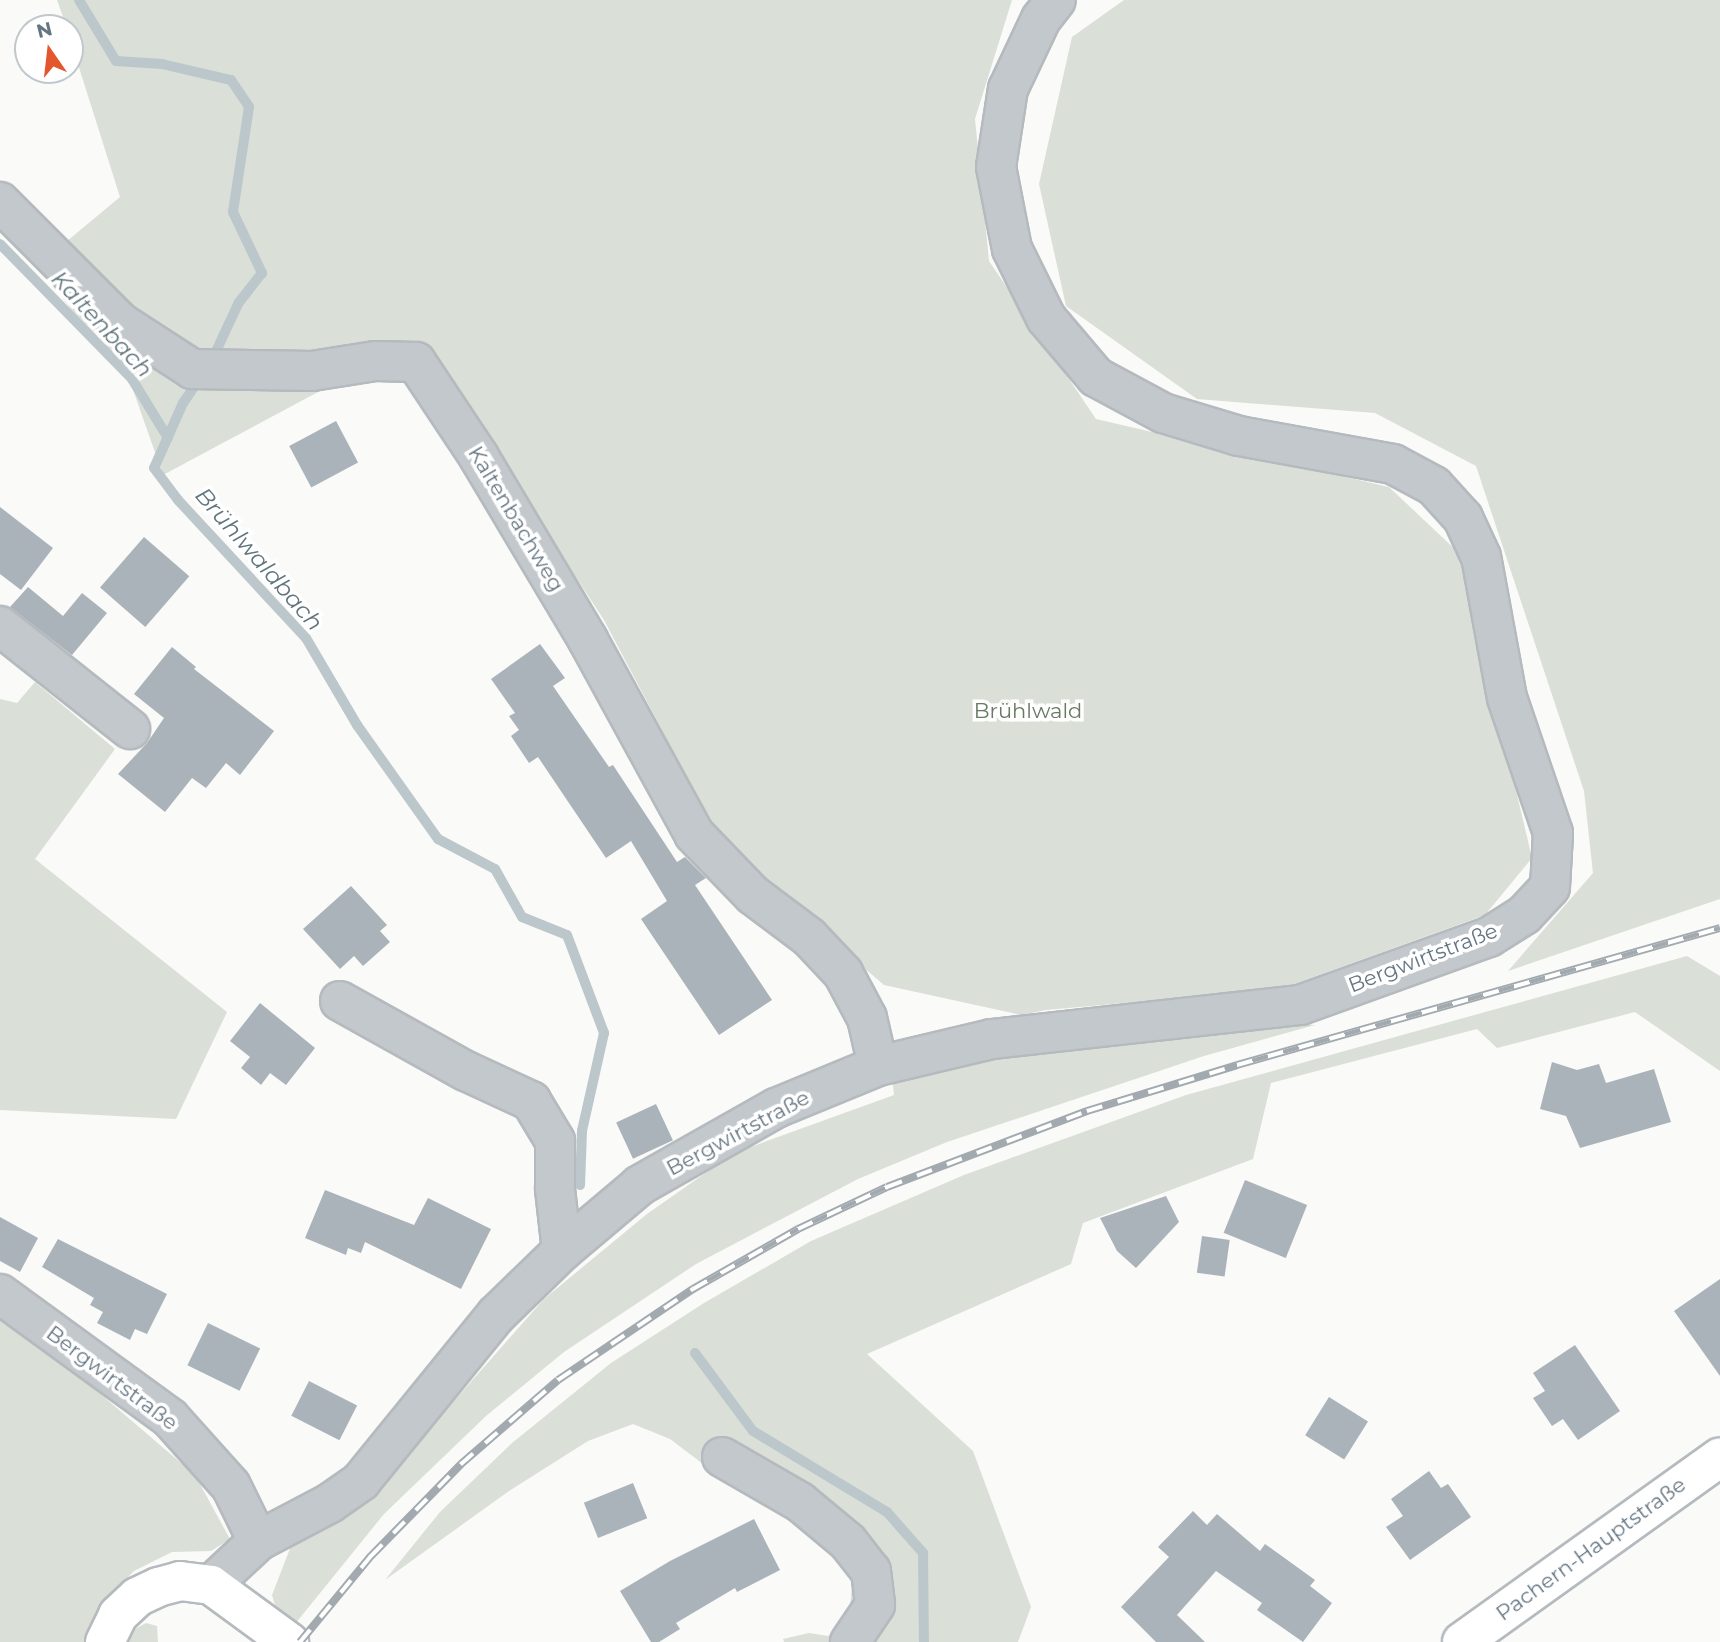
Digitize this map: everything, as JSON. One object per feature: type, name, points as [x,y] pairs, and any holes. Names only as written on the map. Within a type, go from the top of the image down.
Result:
[{"type":"main road","name":"Pachern-Hauptstraße","points":[[1462,1642],[1720,1457]]},
{"type":"main road","points":[[105,1642],[118,1615],[137,1597],[180,1581],[211,1585],[289,1642]]},
{"type":"street","name":"Bergwirtstraße","points":[[211,1585],[258,1541],[330,1503],[361,1481],[496,1315],[562,1251],[640,1185],[776,1108],[878,1066],[992,1039],[1300,1005],[1489,937],[1524,915],[1550,887],[1553,833],[1507,698],[1481,557],[1463,518],[1434,486],[1393,464],[1239,436],[1163,413],[1096,377],[1046,318],[1012,249],[996,167],[1008,89],[1041,19],[1056,0]]},
{"type":"street","name":"Kaltenbachweg","points":[[0,202],[121,324],[192,369],[312,371],[375,361],[416,362],[479,457],[588,640],[694,834],[753,895],[809,937],[843,973],[867,1018],[878,1066]]},
{"type":"street","points":[[0,626],[130,729]]},
{"type":"street","points":[[340,1001],[466,1071],[531,1101],[555,1142],[555,1189],[562,1251]]},
{"type":"street","name":"Bergwirtstraße","points":[[0,1294],[170,1418],[231,1486],[258,1541]]},
{"type":"street","points":[[722,1457],[800,1502],[848,1542],[871,1571],[875,1605],[850,1642]]},
{"type":"green space","name":"Brühlwald","points":[[57,0],[1012,0],[975,119],[989,261],[1096,419],[1389,487],[1460,554],[1532,858],[1485,915],[1280,989],[1046,1010],[1021,1015],[884,985],[724,848],[604,620],[436,364],[348,376],[163,475],[132,387],[37,266],[120,197],[84,83],[84,14],[62,14]]},
{"type":"green space","points":[[1124,0],[1720,0],[1720,899],[1508,971],[1593,873],[1584,791],[1476,466],[1375,413],[1197,399],[1066,306],[1039,184],[1072,37]]},
{"type":"green space","points":[[35,682],[115,749],[35,859],[227,1012],[176,1119],[0,1110],[0,699],[17,703]]},
{"type":"green space","points":[[1687,956],[1720,976],[1720,1071],[1635,1012],[1497,1048],[1477,1029],[1271,1083],[1253,1159],[1083,1223],[1071,1264],[867,1354],[973,1451],[1031,1607],[1018,1642],[784,1642],[783,1639],[809,1633],[828,1636],[849,1621],[853,1571],[814,1530],[735,1488],[670,1439],[633,1424],[588,1441],[509,1491],[385,1580],[440,1512],[512,1443],[611,1363],[704,1303],[811,1241],[964,1175],[1186,1095]]},
{"type":"green space","points":[[1251,1023],[1315,1025],[1204,1056],[947,1142],[858,1179],[696,1264],[564,1352],[486,1416],[384,1514],[291,1629],[279,1618],[272,1595],[291,1546],[371,1495],[544,1299],[647,1214],[734,1153],[894,1095],[892,1077],[1075,1044]]},
{"type":"green space","points":[[0,1314],[69,1367],[195,1475],[230,1539],[211,1551],[172,1552],[134,1571],[105,1601],[88,1642],[0,1642]]},
{"type":"green space","points":[[146,1623],[157,1626],[158,1642],[122,1642],[124,1635]]},
{"type":"building","points":[[336,421],[358,462],[311,487],[289,446]]},
{"type":"building","points":[[0,507],[53,548],[21,590],[0,574]]},
{"type":"building","points":[[144,537],[189,576],[145,627],[100,588]]},
{"type":"building","points":[[28,587],[63,616],[82,593],[107,613],[72,655],[10,607]]},
{"type":"building","points":[[540,644],[565,678],[553,686],[609,767],[613,765],[677,862],[685,857],[706,878],[695,885],[772,1000],[719,1035],[641,919],[667,901],[631,841],[606,858],[538,757],[529,763],[511,736],[519,730],[509,716],[515,713],[491,679]]},
{"type":"building","points":[[172,647],[196,667],[194,669],[274,731],[240,775],[226,763],[206,788],[192,778],[165,812],[118,774],[147,743],[164,718],[134,694]]},
{"type":"building","points":[[351,886],[387,925],[380,931],[390,942],[363,966],[354,956],[340,969],[303,929]]},
{"type":"building","points":[[260,1003],[315,1048],[286,1085],[270,1073],[261,1085],[241,1068],[250,1057],[230,1041]]},
{"type":"building","points":[[1552,1062],[1577,1070],[1599,1064],[1606,1083],[1654,1069],[1671,1122],[1580,1148],[1566,1116],[1540,1109]]},
{"type":"building","points":[[656,1104],[673,1140],[633,1159],[616,1123]]},
{"type":"building","points":[[1245,1180],[1307,1205],[1286,1258],[1224,1233]]},
{"type":"building","points":[[325,1190],[414,1225],[428,1198],[491,1229],[461,1289],[365,1242],[361,1253],[348,1248],[346,1255],[305,1238]]},
{"type":"building","points":[[1166,1196],[1179,1222],[1136,1268],[1117,1251],[1100,1218]]},
{"type":"building","points":[[0,1217],[38,1238],[20,1272],[0,1261]]},
{"type":"building","points":[[1202,1236],[1230,1240],[1225,1277],[1197,1273]]},
{"type":"building","points":[[58,1239],[167,1294],[147,1334],[135,1329],[130,1340],[97,1323],[103,1312],[90,1305],[94,1298],[42,1267]]},
{"type":"building","points":[[1720,1279],[1720,1376],[1674,1311]]},
{"type":"building","points":[[208,1323],[260,1348],[240,1391],[187,1365]]},
{"type":"building","points":[[1575,1345],[1620,1411],[1578,1440],[1563,1419],[1552,1426],[1533,1398],[1545,1391],[1533,1373]]},
{"type":"building","points":[[309,1381],[357,1406],[339,1440],[291,1416]]},
{"type":"building","points":[[1329,1397],[1368,1421],[1344,1460],[1305,1435]]},
{"type":"building","points":[[1429,1471],[1441,1488],[1448,1484],[1471,1517],[1410,1560],[1386,1527],[1403,1516],[1391,1499]]},
{"type":"building","points":[[633,1483],[647,1518],[598,1538],[584,1503]]},
{"type":"building","points":[[1193,1511],[1207,1525],[1217,1514],[1260,1551],[1265,1544],[1315,1580],[1310,1586],[1332,1603],[1303,1642],[1257,1610],[1262,1603],[1216,1571],[1177,1615],[1205,1642],[1156,1642],[1121,1607],[1169,1557],[1158,1547]]},
{"type":"building","points":[[754,1519],[780,1570],[737,1592],[735,1588],[676,1623],[680,1629],[659,1642],[651,1642],[620,1591],[670,1561]]},
{"type":"waterway","name":"Brühlwaldbach","points":[[79,0],[116,61],[162,64],[231,80],[249,107],[233,212],[262,273],[239,302],[212,360]]},
{"type":"waterway","name":"Kaltenbach","points":[[0,244],[132,379],[168,438]]},
{"type":"waterway","name":"Brühlwaldbach","points":[[200,378],[183,403],[154,468],[178,500],[306,638],[357,725],[438,839],[495,869],[522,917],[567,935],[604,1033],[582,1131],[580,1185]]},
{"type":"waterway","name":"Brühlwaldbach","points":[[695,1353],[753,1431],[887,1512],[923,1553],[924,1642]]},
{"type":"railway","points":[[300,1642],[371,1556],[461,1464],[558,1380],[693,1289],[798,1229],[887,1187],[1087,1111],[1237,1065],[1720,928]]}]
